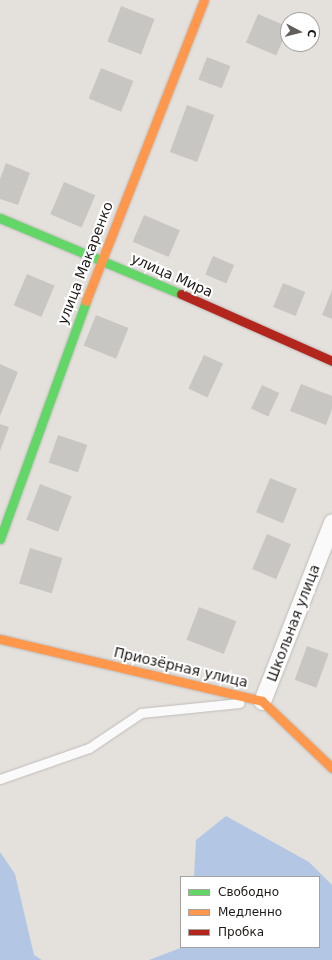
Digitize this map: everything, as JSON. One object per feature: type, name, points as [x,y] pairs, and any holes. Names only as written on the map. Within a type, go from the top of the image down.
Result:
[{"type":"street","name":"улица Макаренко","points":[[0,539],[101,259],[204,0]]},
{"type":"street","name":"улица Мира","points":[[0,218],[101,259],[332,361]]},
{"type":"street","name":"Школьная улица","points":[[262,701],[332,522]]},
{"type":"street","name":"Приозёрная улица","points":[[0,639],[262,701],[332,768]]},
{"type":"lane","points":[[0,779],[89,748],[141,714],[262,701]]},
{"type":"water","points":[[226,816],[309,862],[332,885],[332,960],[149,960],[180,948],[320,948],[320,876],[194,876],[196,840]]},
{"type":"water","points":[[0,852],[15,874],[34,955],[42,960],[0,960]]},
{"type":"building","points":[[121,6],[155,19],[141,54],[107,41]]},
{"type":"building","points":[[258,14],[280,23],[280,47],[276,55],[246,43]]},
{"type":"building","points":[[207,57],[230,66],[222,88],[198,79]]},
{"type":"building","points":[[101,68],[133,81],[121,112],[89,99]]},
{"type":"building","points":[[187,105],[214,115],[197,162],[170,152]]},
{"type":"building","points":[[6,163],[30,173],[18,205],[0,199],[0,179]]},
{"type":"building","points":[[64,182],[95,195],[82,228],[50,214]]},
{"type":"building","points":[[144,215],[180,230],[169,257],[133,242]]},
{"type":"building","points":[[213,256],[234,265],[226,283],[205,274]]},
{"type":"building","points":[[27,274],[55,286],[41,317],[14,305]]},
{"type":"building","points":[[283,283],[305,292],[296,316],[273,307]]},
{"type":"building","points":[[332,290],[332,319],[322,315]]},
{"type":"building","points":[[96,315],[128,328],[116,359],[84,346]]},
{"type":"building","points":[[204,355],[223,364],[207,397],[188,389]]},
{"type":"building","points":[[0,364],[18,372],[0,416]]},
{"type":"building","points":[[301,384],[332,396],[332,409],[326,425],[290,411]]},
{"type":"building","points":[[262,385],[279,393],[268,417],[251,409]]},
{"type":"building","points":[[0,424],[9,427],[0,451]]},
{"type":"building","points":[[58,435],[87,445],[78,473],[49,462]]},
{"type":"building","points":[[270,478],[297,489],[283,523],[256,512]]},
{"type":"building","points":[[40,484],[72,496],[58,532],[26,519]]},
{"type":"building","points":[[267,534],[291,544],[276,579],[252,569]]},
{"type":"building","points":[[30,548],[63,558],[52,593],[19,583]]},
{"type":"building","points":[[199,607],[236,621],[224,654],[186,640]]},
{"type":"building","points":[[307,646],[329,654],[316,688],[295,680]]},
{"type":"traffic: fast","points":[[0,218],[181,294]]},
{"type":"traffic: fast","points":[[0,539],[86,301]]},
{"type":"traffic: slow","points":[[86,301],[204,0]]},
{"type":"traffic: slow","points":[[0,639],[262,701],[332,768]]},
{"type":"traffic: jam","points":[[181,294],[332,361]]}]
